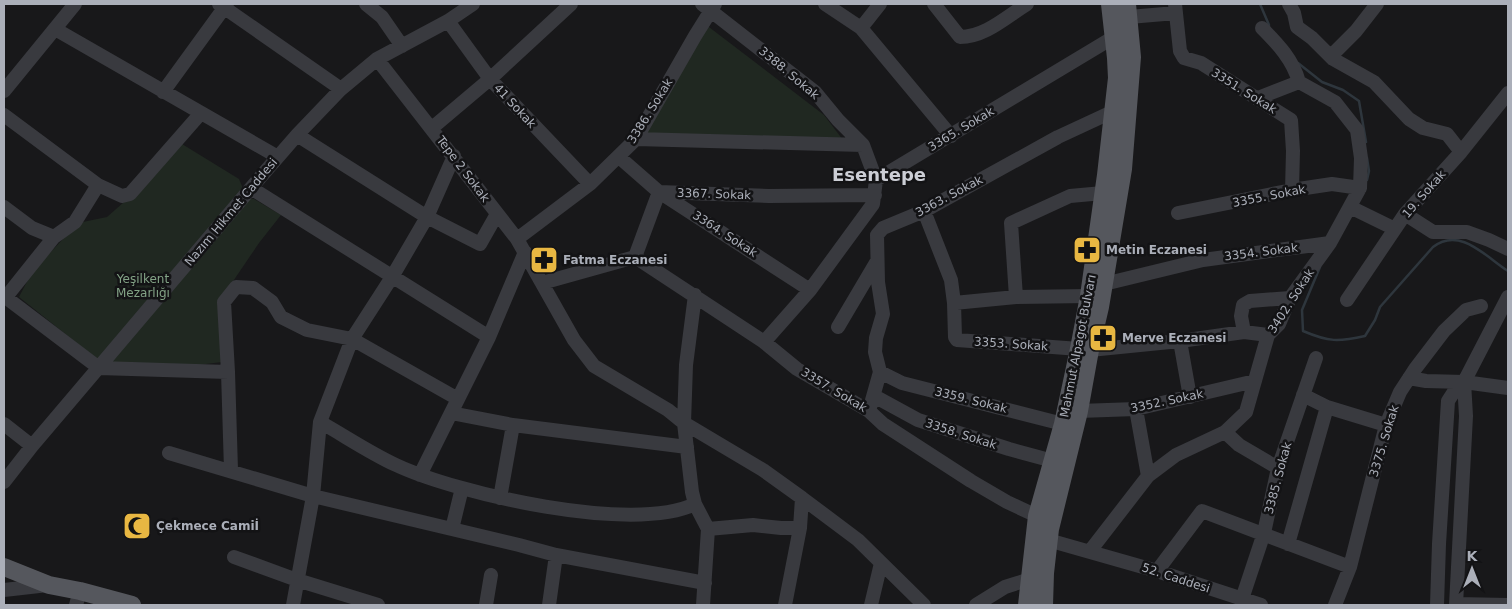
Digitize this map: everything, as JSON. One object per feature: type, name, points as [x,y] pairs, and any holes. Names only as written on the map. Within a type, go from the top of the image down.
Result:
[{"type":"main road","name":"Mahmut Alpagot Bulvarı","points":[[1044,528],[1079,411],[1089,296],[1114,111],[1116,78],[1110,4]]},
{"type":"main road","name":"Mahmut Alpagot Bulvarı","points":[[1044,528],[1053,461],[1104,284],[1123,169],[1132,57],[1128,10]]},
{"type":"main road","points":[[1027,605],[1030,580],[1044,528]]},
{"type":"main road","points":[[1044,528],[1044,605]]},
{"type":"main road","points":[[4,567],[78,598],[132,605]]},
{"type":"street","points":[[4,91],[75,4]]},
{"type":"street","points":[[366,4],[382,17],[402,46]]},
{"type":"street","name":"Nazım Hikmet Caddesi","points":[[4,482],[32,446],[251,188],[297,135],[341,89],[377,59],[448,21],[473,4]]},
{"type":"street","points":[[432,128],[490,79],[571,4]]},
{"type":"street","points":[[826,4],[862,28],[950,136]]},
{"type":"street","points":[[862,28],[880,4]]},
{"type":"street","points":[[934,4],[960,37],[969,37],[980,34],[1027,4]]},
{"type":"street","points":[[1289,4],[1294,13],[1297,27],[1331,56],[1374,82],[1409,119],[1423,128],[1446,134],[1461,152]]},
{"type":"street","points":[[1331,56],[1356,31],[1376,4]]},
{"type":"street","points":[[163,92],[223,5],[341,89]]},
{"type":"street","name":"3386. Sokak","points":[[518,239],[590,184],[636,139],[709,6]]},
{"type":"street","name":"3388. Sokak","points":[[709,6],[815,92],[838,120],[863,145],[876,180]]},
{"type":"street","points":[[1128,10],[1176,8]]},
{"type":"street","name":"3351. Sokak","points":[[1176,8],[1180,51],[1184,58],[1202,63],[1291,120],[1293,151],[1292,190]]},
{"type":"street","name":"41 Sokak","points":[[448,21],[490,79],[590,184]]},
{"type":"street","points":[[1258,98],[1298,82],[1296,73],[1287,56],[1262,28]]},
{"type":"street","points":[[54,29],[278,157]]},
{"type":"street","name":"3365. Sokak","points":[[876,180],[1114,37]]},
{"type":"street","name":"Tepe 2 Sokak","points":[[377,59],[518,239],[574,340],[594,366],[763,470],[802,498],[858,540],[924,605]]},
{"type":"street","name":"3402. Sokak","points":[[1090,551],[1148,476],[1176,455],[1225,432],[1246,412],[1268,335],[1279,324],[1290,298],[1330,243],[1352,208],[1360,188],[1361,158],[1357,130],[1335,102],[1298,82]]},
{"type":"street","name":"19. Sokak","points":[[1347,300],[1389,226],[1405,214],[1461,152],[1508,93]]},
{"type":"street","name":"3363. Sokak","points":[[880,372],[876,345],[883,314],[877,261],[877,235],[883,228],[924,211],[1058,137],[1114,111]]},
{"type":"street","points":[[4,115],[98,185],[122,196],[130,194],[201,113]]},
{"type":"street","points":[[297,135],[427,217],[480,244],[497,214]]},
{"type":"street","points":[[636,139],[863,145]]},
{"type":"street","points":[[294,605],[297,580],[314,496],[320,422],[352,339],[392,277],[427,217],[454,156]]},
{"type":"street","name":"3364. Sokak","points":[[619,157],[659,192],[810,290]]},
{"type":"street","points":[[764,342],[810,290],[873,204],[876,180]]},
{"type":"street","name":"3355. Sokak","points":[[1178,213],[1292,190],[1332,184],[1360,188]]},
{"type":"street","points":[[98,185],[75,222],[54,237],[5,297],[99,368],[228,372]]},
{"type":"street","points":[[251,188],[489,338]]},
{"type":"street","name":"3367. Sokak","points":[[635,256],[659,192],[769,196],[875,195]]},
{"type":"street","points":[[1016,297],[1011,223],[1070,196],[1103,193]]},
{"type":"street","points":[[4,207],[32,228],[54,237]]},
{"type":"street","points":[[1352,208],[1389,226]]},
{"type":"street","name":"3353. Sokak","points":[[924,211],[951,280],[955,336],[957,340],[1084,349],[1180,341],[1244,332],[1268,335]]},
{"type":"street","points":[[1405,214],[1433,232],[1467,232],[1508,250]]},
{"type":"street","name":"3354. Sokak","points":[[1104,284],[1203,260],[1330,243]]},
{"type":"street","points":[[420,475],[489,338],[525,252]]},
{"type":"street","points":[[542,283],[635,256]]},
{"type":"street","name":"3357. Sokak","points":[[635,256],[764,342],[797,369],[869,411],[882,424],[1044,528]]},
{"type":"street","points":[[838,326],[877,261]]},
{"type":"street","points":[[231,470],[224,302],[236,287],[253,288],[272,302],[281,317],[307,330],[352,339],[458,399]]},
{"type":"street","points":[[694,295],[686,365],[684,423],[692,492],[695,504],[708,529],[703,605]]},
{"type":"street","points":[[954,303],[1016,297],[1089,296]]},
{"type":"street","points":[[1244,332],[1241,316],[1243,305],[1250,301],[1290,298]]},
{"type":"street","points":[[1437,600],[1446,416],[1451,396],[1464,382],[1508,298]]},
{"type":"street","name":"3375. Sokak","points":[[1335,605],[1350,567],[1386,425],[1400,392],[1444,331],[1466,310],[1481,306]]},
{"type":"street","points":[[1180,341],[1190,397]]},
{"type":"street","name":"3385. Sokak","points":[[1235,600],[1264,533],[1278,468],[1316,358]]},
{"type":"street","points":[[869,411],[880,372]]},
{"type":"street","name":"3359. Sokak","points":[[880,372],[902,382],[1063,424]]},
{"type":"street","points":[[1409,378],[1426,381],[1464,382],[1508,388]]},
{"type":"street","name":"3352. Sokak","points":[[1079,411],[1136,409],[1254,381]]},
{"type":"street","points":[[1456,602],[1466,416],[1464,382]]},
{"type":"street","points":[[1303,394],[1326,407],[1386,425]]},
{"type":"street","name":"3358. Sokak","points":[[874,396],[918,420],[1053,461]]},
{"type":"street","points":[[1288,544],[1326,407]]},
{"type":"street","points":[[1136,409],[1148,476]]},
{"type":"street","points":[[451,412],[513,424],[687,447]]},
{"type":"street","points":[[320,422],[395,464],[420,475],[500,498],[594,513],[643,514],[682,510],[695,504]]},
{"type":"street","points":[[4,424],[32,446]]},
{"type":"street","points":[[500,498],[513,424]]},
{"type":"street","points":[[1225,432],[1239,445],[1278,468]]},
{"type":"street","points":[[170,453],[314,496],[556,556],[705,583]]},
{"type":"street","points":[[452,529],[462,488]]},
{"type":"street","points":[[785,605],[800,528],[802,498]]},
{"type":"street","points":[[1157,571],[1202,511],[1350,567]]},
{"type":"street","points":[[708,529],[753,525],[800,528]]},
{"type":"street","name":"52. Caddesi","points":[[1044,528],[1090,551],[1157,571],[1235,600],[1261,605]]},
{"type":"street","points":[[549,605],[556,556]]},
{"type":"street","points":[[234,557],[297,580],[378,605]]},
{"type":"street","points":[[871,605],[881,563]]},
{"type":"street","points":[[486,605],[491,575]]},
{"type":"street","points":[[976,605],[1005,587],[1030,580]]},
{"type":"street","points":[[4,590],[49,585]]},
{"type":"street","points":[[1437,600],[1443,591],[1449,591],[1456,602]]},
{"type":"street","points":[[1456,602],[1508,605]]},
{"type":"green space","points":[[705,24],[824,115],[843,140],[642,136]]},
{"type":"green space","name":"Yeşilkent Mezarlığı","points":[[182,144],[239,179],[247,198],[254,199],[281,215],[259,243],[221,299],[222,362],[198,365],[135,365],[98,360],[19,297],[32,272],[78,223],[107,217],[132,195]]},
{"type":"waterway","points":[[1260,4],[1269,25]]},
{"type":"waterway","points":[[1298,63],[1322,82],[1343,90],[1359,101],[1366,142]]},
{"type":"waterway","points":[[1367,158],[1369,171],[1367,180]]},
{"type":"waterway","points":[[1320,267],[1302,310],[1303,331],[1334,340],[1365,336],[1375,320],[1380,307],[1433,247],[1443,241],[1453,240],[1472,246],[1508,271]]},
{"type":"place","name":"Metin Eczanesi","points":[[1087,250]]},
{"type":"place","name":"Fatma Eczanesi","points":[[544,260]]},
{"type":"place","name":"Merve Eczanesi","points":[[1103,338]]},
{"type":"place","name":"Çekmece Camiİ","points":[[137,526]]},
{"type":"district","name":"Esentepe","points":[[879,175]]}]
